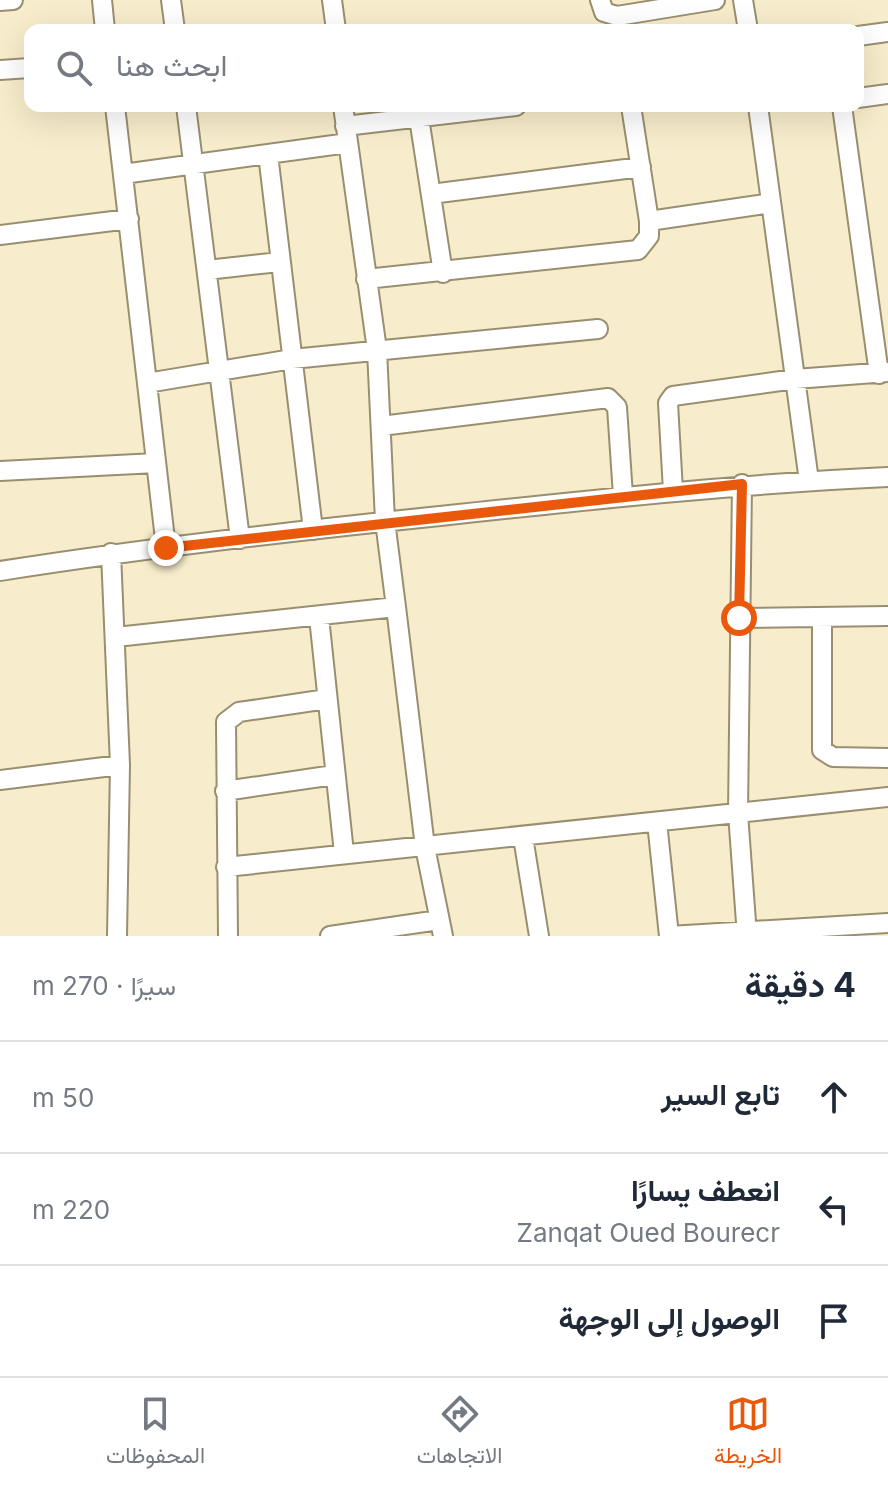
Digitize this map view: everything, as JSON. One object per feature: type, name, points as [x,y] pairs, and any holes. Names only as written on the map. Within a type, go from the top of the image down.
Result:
[{"type":"street","points":[[0,1],[13,0]]},
{"type":"street","points":[[102,0],[104,24]]},
{"type":"street","points":[[171,0],[174,24]]},
{"type":"street","points":[[332,0],[335,24]]},
{"type":"street","points":[[600,0],[604,12],[617,16],[715,0]]},
{"type":"street","points":[[743,0],[747,24]]},
{"type":"street","points":[[864,35],[888,32]]},
{"type":"street","points":[[0,70],[24,68]]},
{"type":"street","points":[[864,97],[888,94]]},
{"type":"street","points":[[116,112],[166,548]]},
{"type":"street","points":[[187,112],[240,539]]},
{"type":"street","points":[[330,936],[441,928],[425,847],[385,521],[377,350],[344,112]]},
{"type":"street","points":[[123,174],[268,154],[419,118],[468,112]]},
{"type":"street","points":[[366,279],[638,250],[649,236],[649,221],[632,112]]},
{"type":"street","points":[[759,112],[809,481]]},
{"type":"street","points":[[673,491],[668,403],[673,396],[795,379],[884,373],[843,112]]},
{"type":"street","points":[[419,118],[443,273]]},
{"type":"street","points":[[268,154],[313,530]]},
{"type":"street","points":[[431,194],[641,167]]},
{"type":"street","points":[[649,221],[771,203]]},
{"type":"street","points":[[0,235],[129,219]]},
{"type":"street","points":[[207,270],[279,262]]},
{"type":"street","points":[[147,383],[292,359],[598,329]]},
{"type":"street","points":[[381,426],[608,398],[617,407],[623,496]]},
{"type":"street","points":[[0,471],[156,463]]},
{"type":"street","points":[[0,571],[111,553],[385,521],[742,484],[888,477]]},
{"type":"street","points":[[742,484],[738,813],[747,933]]},
{"type":"street","points":[[111,553],[120,765],[117,936]]},
{"type":"street","points":[[116,637],[396,607]]},
{"type":"street","points":[[739,618],[888,616]]},
{"type":"street","points":[[319,617],[344,853]]},
{"type":"street","points":[[822,617],[822,750],[833,757],[888,758]]},
{"type":"street","points":[[228,936],[226,722],[231,715],[327,699]]},
{"type":"street","points":[[0,780],[120,765]]},
{"type":"street","points":[[225,791],[334,775]]},
{"type":"street","points":[[226,867],[888,797]]},
{"type":"street","points":[[657,822],[669,936],[888,923]]},
{"type":"street","points":[[523,837],[539,936]]},
{"type":"route","points":[[166,548],[385,521],[742,484],[739,618]]}]
